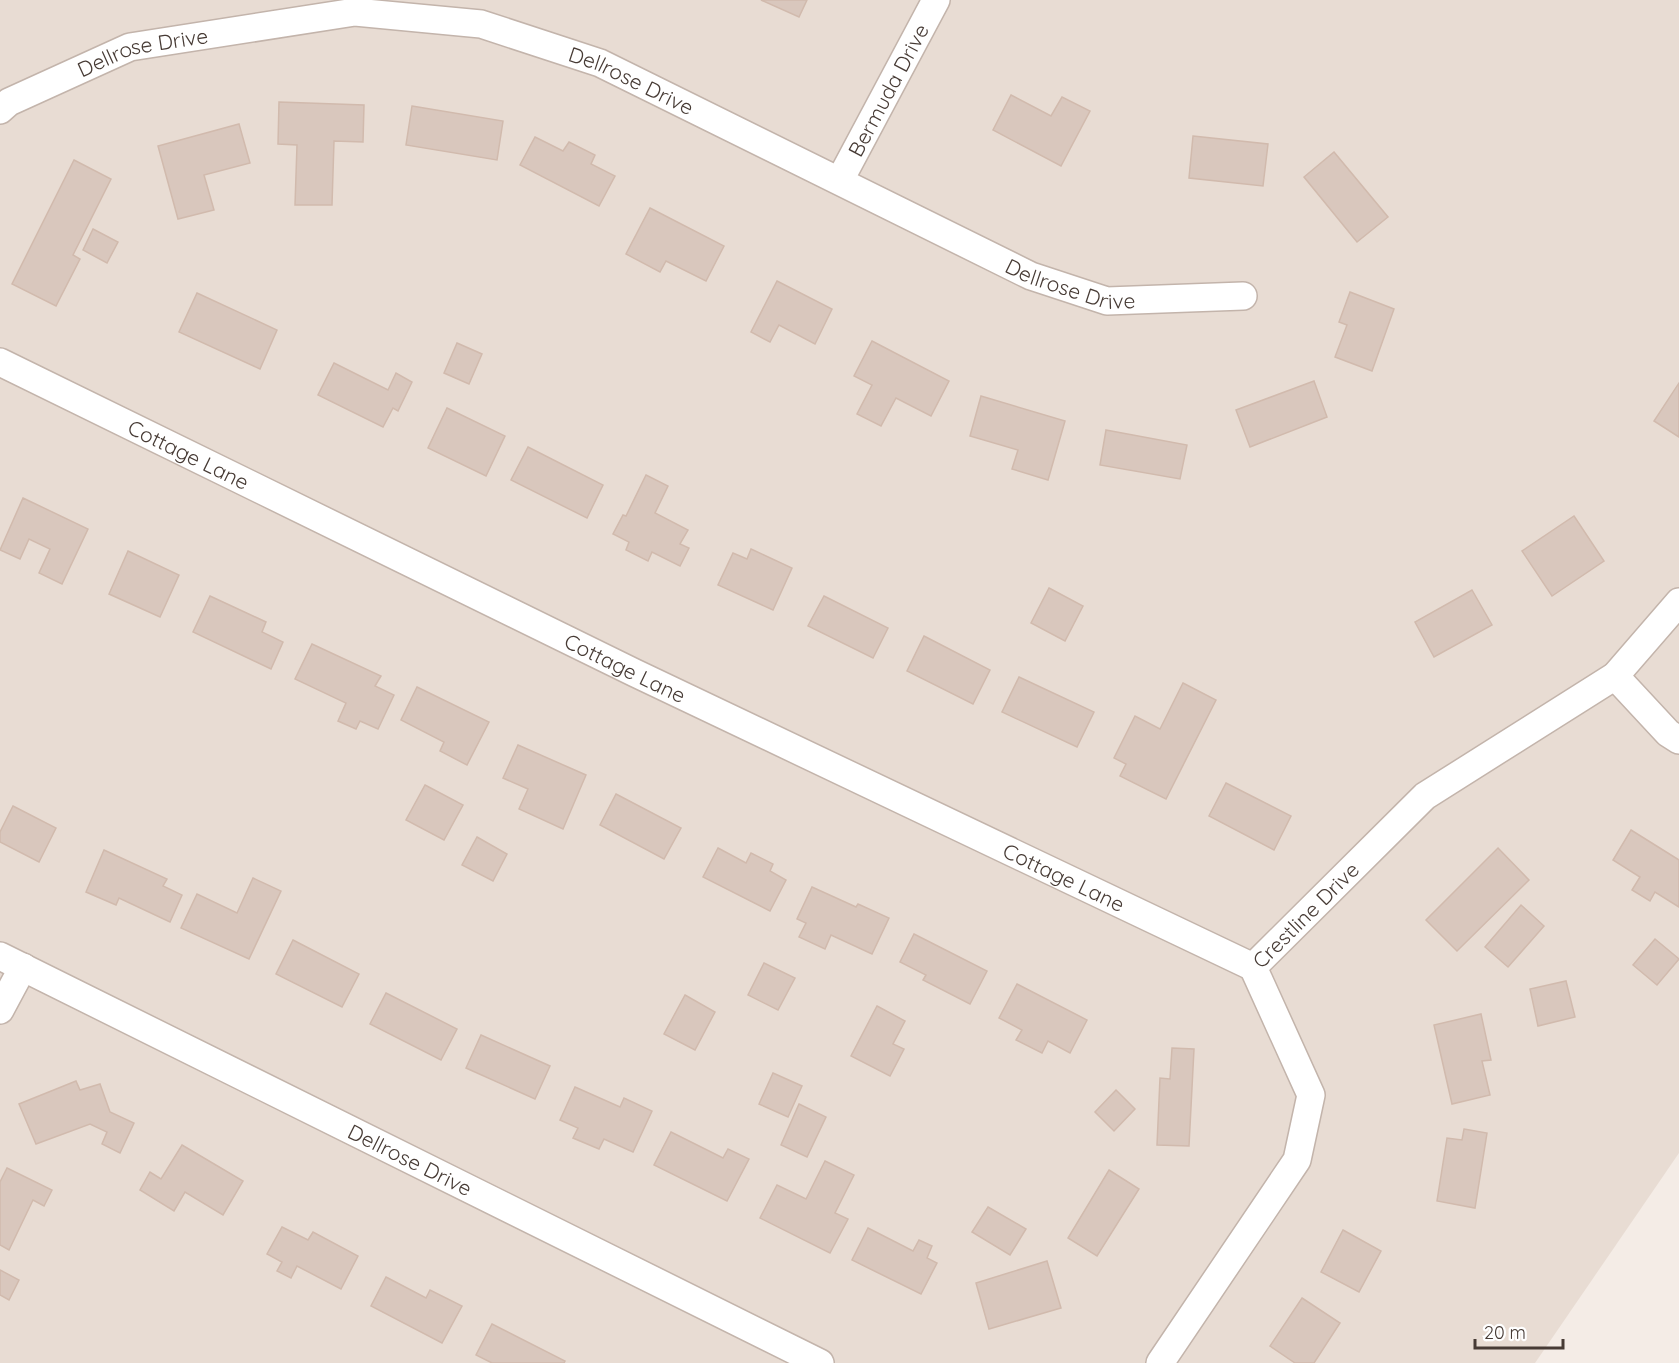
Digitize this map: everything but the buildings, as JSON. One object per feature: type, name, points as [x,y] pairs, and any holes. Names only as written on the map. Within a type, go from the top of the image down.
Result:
[{"type":"street","name":"Bermuda Drive","points":[[840,180],[936,0]]},
{"type":"street","name":"Dellrose Drive","points":[[0,110],[9,102],[130,47],[355,12],[481,24],[600,63],[1031,276],[1107,301],[1243,296]]},
{"type":"street","name":"Cottage Lane","points":[[0,362],[635,673],[1253,967]]},
{"type":"street","name":"Crestline Drive","points":[[1160,1363],[1297,1160],[1311,1095],[1253,967],[1425,796],[1614,676],[1679,602]]},
{"type":"street","points":[[1614,676],[1668,733],[1679,740]]},
{"type":"street","name":"Dellrose Drive","points":[[12,962],[820,1363]]},
{"type":"street","points":[[0,1010],[12,962]]},
{"type":"shaded area","points":[[0,0],[1679,0],[1679,1153],[1535,1363],[0,1363]]}]
